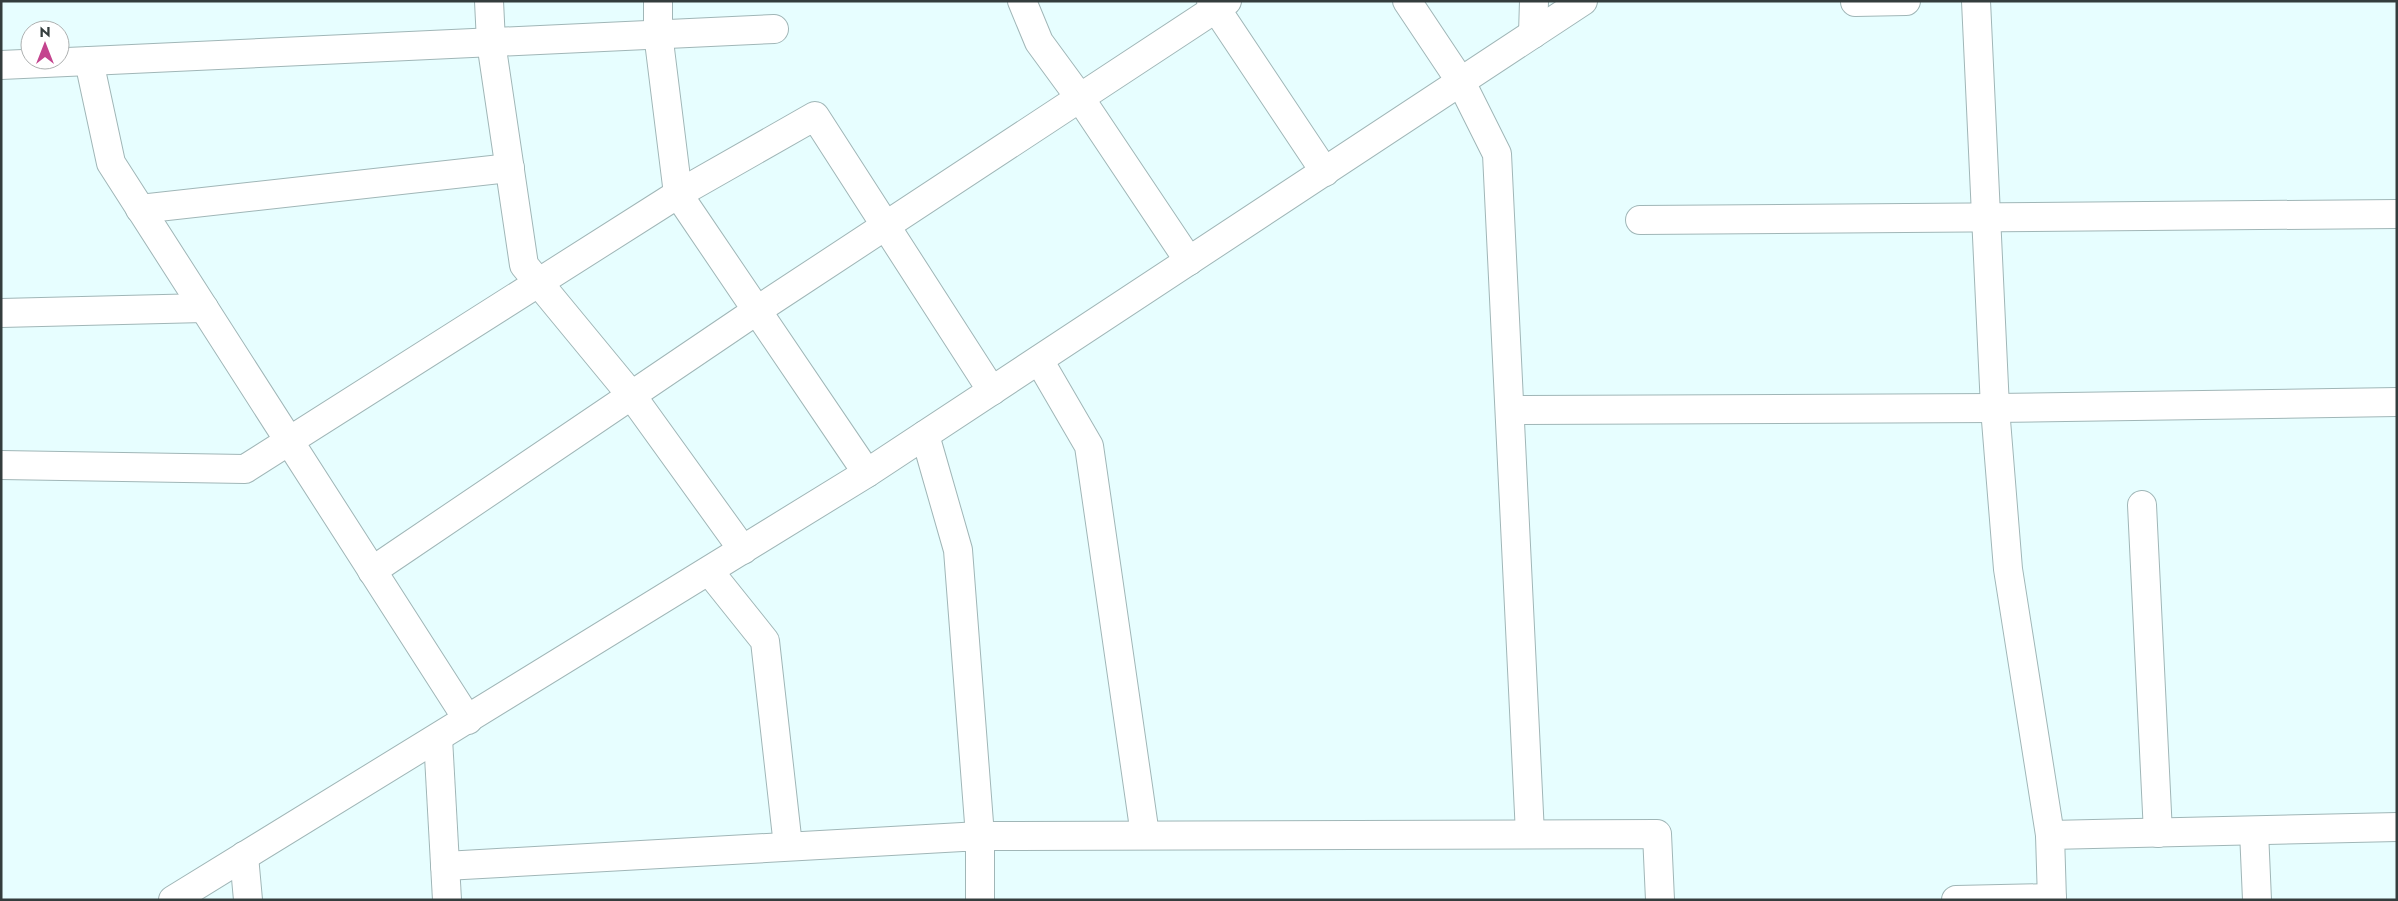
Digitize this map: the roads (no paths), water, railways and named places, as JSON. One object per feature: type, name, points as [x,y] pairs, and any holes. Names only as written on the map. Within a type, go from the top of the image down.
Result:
[{"type":"street","points":[[489,1],[491,42],[524,265],[632,396],[743,550]]},
{"type":"street","points":[[658,1],[658,33],[678,194],[867,473]]},
{"type":"street","points":[[1022,1],[1039,42],[1080,98],[1189,261]]},
{"type":"street","points":[[1407,1],[1461,82],[1497,154],[1530,834]]},
{"type":"street","points":[[1533,34],[1534,1]]},
{"type":"street","points":[[173,900],[867,473],[1583,1]]},
{"type":"street","points":[[1855,2],[1906,1]]},
{"type":"street","points":[[1956,900],[2052,899],[2050,835],[2008,569],[1995,408],[1976,1]]},
{"type":"street","points":[[372,571],[756,310],[886,227],[1218,4],[1325,172]]},
{"type":"street","points":[[1,65],[774,29]]},
{"type":"street","points":[[89,61],[111,163],[468,720]]},
{"type":"street","points":[[1,465],[245,469],[678,194],[815,116],[992,391]]},
{"type":"street","points":[[140,209],[510,168]]},
{"type":"street","points":[[1640,220],[2397,214]]},
{"type":"street","points":[[1,313],[204,308]]},
{"type":"street","points":[[1039,360],[1089,446],[1144,836]]},
{"type":"street","points":[[1510,410],[1995,408],[2397,402]]},
{"type":"street","points":[[925,435],[958,550],[980,836],[980,900]]},
{"type":"street","points":[[2142,505],[2158,833]]},
{"type":"street","points":[[709,571],[765,641],[788,846]]},
{"type":"street","points":[[438,738],[447,900]]},
{"type":"street","points":[[2050,835],[2397,827]]},
{"type":"street","points":[[2254,831],[2257,900]]},
{"type":"street","points":[[445,866],[980,836],[1657,834],[1660,900]]},
{"type":"street","points":[[244,856],[248,900]]}]
